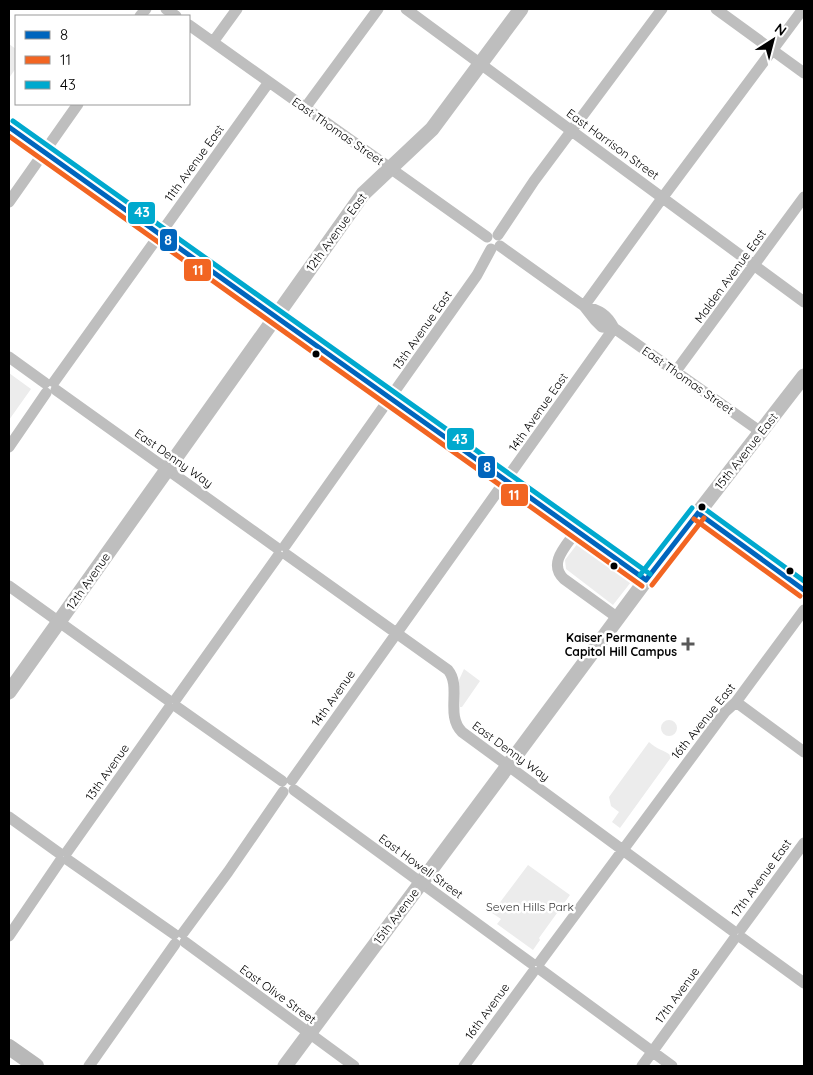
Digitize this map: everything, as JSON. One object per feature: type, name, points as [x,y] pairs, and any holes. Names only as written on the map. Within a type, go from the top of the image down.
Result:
[{"type":"main road","points":[[9,1047],[36,1066]]},
{"type":"street","points":[[213,42],[237,9]]},
{"type":"street","points":[[305,108],[378,9]]},
{"type":"street","name":"East Harrison Street","points":[[406,9],[804,302]]},
{"type":"street","name":"12th Avenue East","points":[[167,469],[363,194],[432,129],[521,9]]},
{"type":"street","name":"13th Avenue East","points":[[282,551],[478,275],[509,217],[662,9]]},
{"type":"street","points":[[716,9],[804,73]]},
{"type":"street","points":[[584,306],[803,9]]},
{"type":"street","name":"East Thomas Street","points":[[190,26],[584,306],[602,327],[614,328],[761,432]]},
{"type":"street","name":"11th Avenue East","points":[[9,446],[269,82]]},
{"type":"street","points":[[9,202],[77,105]]},
{"type":"street","points":[[9,127],[646,580]]},
{"type":"street","name":"Malden Avenue East","points":[[676,371],[804,197]]},
{"type":"street","name":"14th Avenue East","points":[[397,633],[614,328]]},
{"type":"street","name":"East Denny Way","points":[[9,357],[450,672],[453,679],[455,719],[457,726],[462,732],[804,983]]},
{"type":"street","name":"15th Avenue East","points":[[508,766],[646,580],[804,376]]},
{"type":"street","name":"12th Avenue","points":[[9,692],[167,469]]},
{"type":"street","points":[[698,513],[804,590]]},
{"type":"street","points":[[577,530],[559,556],[557,563],[558,572],[564,579],[618,618]]},
{"type":"street","name":"13th Avenue","points":[[9,936],[172,703],[282,551]]},
{"type":"street","name":"East Howell Street","points":[[9,586],[288,786],[672,1066]]},
{"type":"street","name":"16th Avenue East","points":[[623,850],[725,712],[736,702],[804,610]]},
{"type":"street","name":"14th Avenue","points":[[89,1066],[397,633]]},
{"type":"street","points":[[736,702],[804,752]]},
{"type":"street","name":"15th Avenue","points":[[285,1066],[508,766]]},
{"type":"street","name":"East Olive Street","points":[[9,817],[354,1066]]},
{"type":"street","name":"17th Avenue East","points":[[737,934],[804,842]]},
{"type":"street","name":"16th Avenue","points":[[464,1066],[623,850]]},
{"type":"street","name":"17th Avenue","points":[[642,1066],[737,934]]},
{"type":"green space","points":[[9,44],[15,48],[15,69],[9,78]]},
{"type":"green space","points":[[9,373],[31,389],[9,420]]},
{"type":"green space","points":[[578,543],[631,582],[613,605],[566,569],[565,560]]},
{"type":"green space","points":[[464,669],[480,681],[462,707],[460,707],[459,680]]},
{"type":"green space","points":[[669,720],[677,728],[669,736],[661,728]]},
{"type":"green space","points":[[649,742],[672,756],[620,828],[612,822],[619,812],[611,806],[609,797]]},
{"type":"green space","name":"Seven Hills Park","points":[[528,865],[570,895],[539,938],[540,940],[533,950],[497,924],[501,919],[492,913]]},
{"type":"transit line","name":"43","points":[[13,121],[650,574]]},
{"type":"transit line","name":"8","points":[[9,127],[646,580]]},
{"type":"transit line","name":"11","points":[[9,136],[642,586]]},
{"type":"transit line","name":"43","points":[[702,507],[804,581]]},
{"type":"transit line","name":"43","points":[[640,575],[692,508]]},
{"type":"transit line","name":"8","points":[[698,513],[804,590]]},
{"type":"transit line","name":"8","points":[[646,580],[698,513]]},
{"type":"transit line","name":"11","points":[[652,585],[704,518]]},
{"type":"transit line","name":"11","points":[[694,519],[800,596]]},
{"type":"place","name":"Kaiser Permanente Capitol Hill Campus","points":[[688,644]]}]
